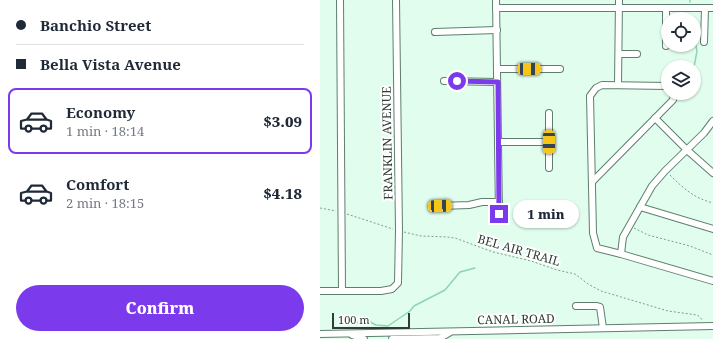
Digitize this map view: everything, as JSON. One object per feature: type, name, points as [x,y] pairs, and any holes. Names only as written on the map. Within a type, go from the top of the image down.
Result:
[{"type":"street","points":[[320,290],[342,290],[340,0]]},
{"type":"street","name":"FRANKLIN AVENUE","points":[[342,290],[388,290],[396,286],[399,276],[396,0]]},
{"type":"street","points":[[496,0],[499,214]]},
{"type":"street","points":[[618,85],[619,0]]},
{"type":"street","points":[[496,8],[713,8]]},
{"type":"street","points":[[704,42],[705,8]]},
{"type":"street","points":[[435,32],[497,30]]},
{"type":"street","points":[[619,56],[637,54]]},
{"type":"street","points":[[498,69],[560,69]]},
{"type":"street","points":[[444,81],[498,82]]},
{"type":"street","points":[[661,86],[602,85],[596,88],[590,96],[592,233],[597,248],[713,281]]},
{"type":"street","points":[[592,181],[673,100]]},
{"type":"street","points":[[549,113],[550,168]]},
{"type":"street","points":[[655,118],[687,150],[713,173]]},
{"type":"street","points":[[621,254],[623,237],[652,186],[665,171],[704,133],[713,121]]},
{"type":"street","points":[[499,142],[549,142]]},
{"type":"street","points":[[440,206],[499,202]]},
{"type":"street","points":[[640,207],[713,229]]},
{"type":"street","points":[[576,306],[596,306],[600,308],[603,328]]},
{"type":"street","name":"CANAL ROAD","points":[[320,334],[713,326]]},
{"type":"street","points":[[392,339],[440,338],[451,332]]},
{"type":"street","points":[[351,334],[358,338],[364,339]]},
{"type":"path","points":[[665,171],[686,191],[703,200],[713,203]]},
{"type":"path","name":"BEL AIR TRAIL","points":[[320,208],[341,212],[421,236],[455,238],[493,252],[575,274],[588,284],[601,291],[668,311],[700,316],[703,326]]},
{"type":"path","points":[[629,225],[648,235],[690,246],[713,255]]},
{"type":"waterway","points":[[695,60],[697,52]]},
{"type":"waterway","points":[[348,323],[351,321],[363,324],[370,322],[376,325],[388,326],[410,311],[414,306],[445,290],[460,272],[475,268]]},
{"type":"route","points":[[457,81],[498,82],[499,214]]}]
